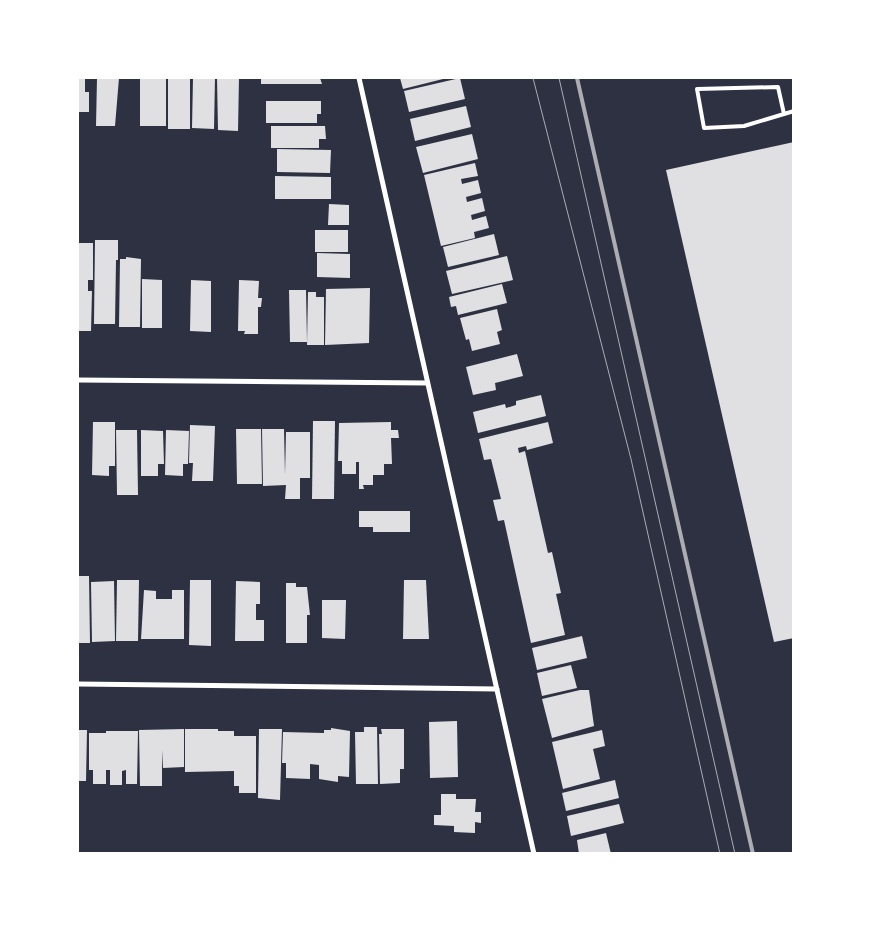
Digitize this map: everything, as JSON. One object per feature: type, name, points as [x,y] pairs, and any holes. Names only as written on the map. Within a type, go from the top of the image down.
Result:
[{"type":"street","points":[[359,78],[534,854]]},
{"type":"street","points":[[78,380],[427,383]]},
{"type":"street","points":[[78,684],[497,689]]},
{"type":"lane","points":[[784,114],[778,87],[697,89],[704,128],[744,126],[784,114],[794,111]]},
{"type":"building","points":[[78,78],[85,78],[85,92],[89,92],[89,112],[78,112]]},
{"type":"building","points":[[97,78],[119,78],[115,126],[96,126]]},
{"type":"building","points":[[140,78],[166,78],[166,126],[140,126]]},
{"type":"building","points":[[168,78],[190,78],[190,129],[168,129]]},
{"type":"building","points":[[193,78],[215,78],[214,129],[192,128]]},
{"type":"building","points":[[217,78],[239,78],[238,131],[218,130]]},
{"type":"building","points":[[261,78],[320,78],[322,84],[261,84]]},
{"type":"building","points":[[400,78],[447,78],[403,89]]},
{"type":"building","points":[[460,78],[465,99],[409,112],[404,91]]},
{"type":"building","points":[[266,101],[321,101],[321,114],[317,114],[317,123],[266,123]]},
{"type":"building","points":[[466,106],[471,127],[415,141],[410,119]]},
{"type":"building","points":[[271,126],[325,126],[326,139],[319,139],[319,148],[271,148]]},
{"type":"building","points":[[472,134],[478,159],[423,173],[416,147]]},
{"type":"building","points":[[794,142],[794,638],[774,642],[666,170]]},
{"type":"building","points":[[277,149],[331,150],[330,173],[277,172]]},
{"type":"building","points":[[475,163],[478,176],[461,179],[462,184],[478,180],[481,193],[466,197],[467,202],[482,198],[485,211],[471,215],[472,220],[486,216],[489,228],[474,232],[475,238],[441,246],[424,175]]},
{"type":"building","points":[[275,176],[331,177],[331,199],[275,199]]},
{"type":"building","points":[[329,204],[349,205],[349,225],[328,225]]},
{"type":"building","points":[[315,230],[348,230],[348,252],[315,252]]},
{"type":"building","points":[[494,234],[499,255],[448,267],[443,247]]},
{"type":"building","points":[[95,240],[118,240],[115,324],[94,324]]},
{"type":"building","points":[[78,243],[93,243],[93,280],[88,280],[88,291],[92,291],[91,331],[78,331]]},
{"type":"building","points":[[317,253],[350,254],[350,278],[317,277]]},
{"type":"building","points":[[507,256],[513,280],[452,294],[446,271]]},
{"type":"building","points":[[126,257],[141,259],[140,327],[119,327],[120,259],[126,259]]},
{"type":"building","points":[[142,279],[162,280],[162,328],[142,328]]},
{"type":"building","points":[[191,280],[211,281],[211,332],[190,331]]},
{"type":"building","points":[[239,280],[259,281],[258,298],[262,298],[261,307],[258,307],[258,334],[244,334],[245,331],[238,331]]},
{"type":"building","points":[[502,284],[507,303],[458,315],[456,306],[451,307],[449,297]]},
{"type":"building","points":[[370,288],[369,343],[325,345],[326,289]]},
{"type":"building","points":[[289,290],[306,290],[307,342],[290,342]]},
{"type":"building","points":[[308,292],[316,292],[316,297],[324,297],[324,345],[307,345]]},
{"type":"building","points":[[497,309],[502,330],[497,332],[500,344],[472,351],[469,339],[466,340],[460,318]]},
{"type":"building","points":[[517,354],[523,376],[495,383],[496,390],[473,395],[466,367]]},
{"type":"building","points":[[541,395],[546,416],[478,433],[473,412],[505,404],[506,408],[516,405],[516,401]]},
{"type":"building","points":[[313,421],[335,421],[334,499],[312,499]]},
{"type":"building","points":[[93,422],[115,422],[115,466],[109,466],[109,476],[92,475]]},
{"type":"building","points":[[391,422],[391,430],[398,430],[399,438],[391,438],[392,464],[384,464],[384,475],[373,475],[373,485],[363,485],[364,489],[359,489],[359,462],[356,462],[356,474],[342,474],[342,461],[338,461],[339,423]]},
{"type":"building","points":[[548,422],[553,443],[527,450],[526,446],[518,448],[519,453],[525,451],[548,553],[552,552],[561,593],[556,594],[565,635],[531,643],[504,520],[498,521],[493,500],[501,499],[491,459],[484,460],[479,439]]},
{"type":"building","points":[[190,425],[215,426],[213,481],[192,481],[193,463],[189,463]]},
{"type":"building","points":[[236,429],[261,429],[262,484],[237,484]]},
{"type":"building","points":[[262,429],[284,429],[285,475],[286,432],[310,432],[310,478],[300,478],[300,499],[285,499],[286,485],[263,486]]},
{"type":"building","points":[[116,430],[137,430],[138,495],[117,495]]},
{"type":"building","points":[[141,430],[163,431],[164,464],[158,464],[158,476],[141,476]]},
{"type":"building","points":[[166,430],[189,431],[188,464],[183,464],[183,476],[165,475]]},
{"type":"building","points":[[359,511],[410,511],[410,532],[373,532],[373,527],[359,527]]},
{"type":"building","points":[[78,576],[89,576],[90,643],[78,643]]},
{"type":"building","points":[[117,580],[139,580],[138,641],[116,641]]},
{"type":"building","points":[[190,580],[211,580],[211,646],[189,645]]},
{"type":"building","points":[[404,580],[426,580],[429,639],[403,639]]},
{"type":"building","points":[[114,581],[115,641],[92,642],[91,582]]},
{"type":"building","points":[[236,581],[260,582],[260,604],[256,604],[256,620],[264,620],[264,641],[235,641]]},
{"type":"building","points":[[286,583],[296,583],[296,587],[307,587],[310,615],[307,615],[307,643],[286,643]]},
{"type":"building","points":[[144,590],[156,591],[156,599],[172,599],[172,590],[184,590],[184,639],[141,639]]},
{"type":"building","points":[[322,600],[346,600],[345,639],[322,638]]},
{"type":"building","points":[[582,636],[587,658],[537,670],[532,648]]},
{"type":"building","points":[[571,665],[577,688],[542,696],[537,673]]},
{"type":"building","points":[[580,690],[589,690],[594,726],[552,738],[542,699]]},
{"type":"building","points":[[457,721],[458,777],[430,778],[429,722]]},
{"type":"building","points":[[364,727],[377,727],[378,784],[356,784],[355,732],[364,732]]},
{"type":"building","points":[[331,728],[350,731],[349,777],[338,776],[338,782],[319,779],[319,765],[310,764],[310,779],[286,778],[286,763],[282,763],[283,732],[324,733],[324,730],[331,730]]},
{"type":"building","points":[[184,729],[184,767],[163,768],[162,750],[162,786],[140,786],[139,730]]},
{"type":"building","points":[[185,729],[218,729],[218,731],[234,731],[234,736],[256,736],[256,793],[239,793],[239,786],[234,786],[234,771],[185,772]]},
{"type":"building","points":[[259,729],[282,729],[280,800],[258,798]]},
{"type":"building","points":[[381,729],[404,729],[404,769],[400,769],[400,783],[380,784],[379,734],[382,734]]},
{"type":"building","points":[[78,730],[87,730],[86,781],[78,781]]},
{"type":"building","points":[[602,730],[605,746],[593,749],[600,779],[563,789],[552,742]]},
{"type":"building","points":[[106,731],[138,731],[137,784],[126,784],[126,770],[122,771],[122,785],[110,785],[110,770],[106,770],[106,784],[93,784],[93,770],[89,770],[89,733],[106,733]]},
{"type":"building","points":[[615,780],[619,798],[566,811],[562,793]]},
{"type":"building","points":[[441,794],[456,794],[456,799],[476,799],[475,812],[481,812],[481,823],[475,822],[475,833],[454,832],[454,826],[434,825],[434,815],[441,815]]},
{"type":"building","points":[[619,804],[624,823],[571,836],[567,816]]},
{"type":"building","points":[[606,833],[611,854],[579,854],[577,840]]},
{"type":"tram line","points":[[533,78],[631,459],[720,854]]},
{"type":"tram line","points":[[559,78],[735,854]]},
{"type":"railway","points":[[577,78],[753,854]]}]
